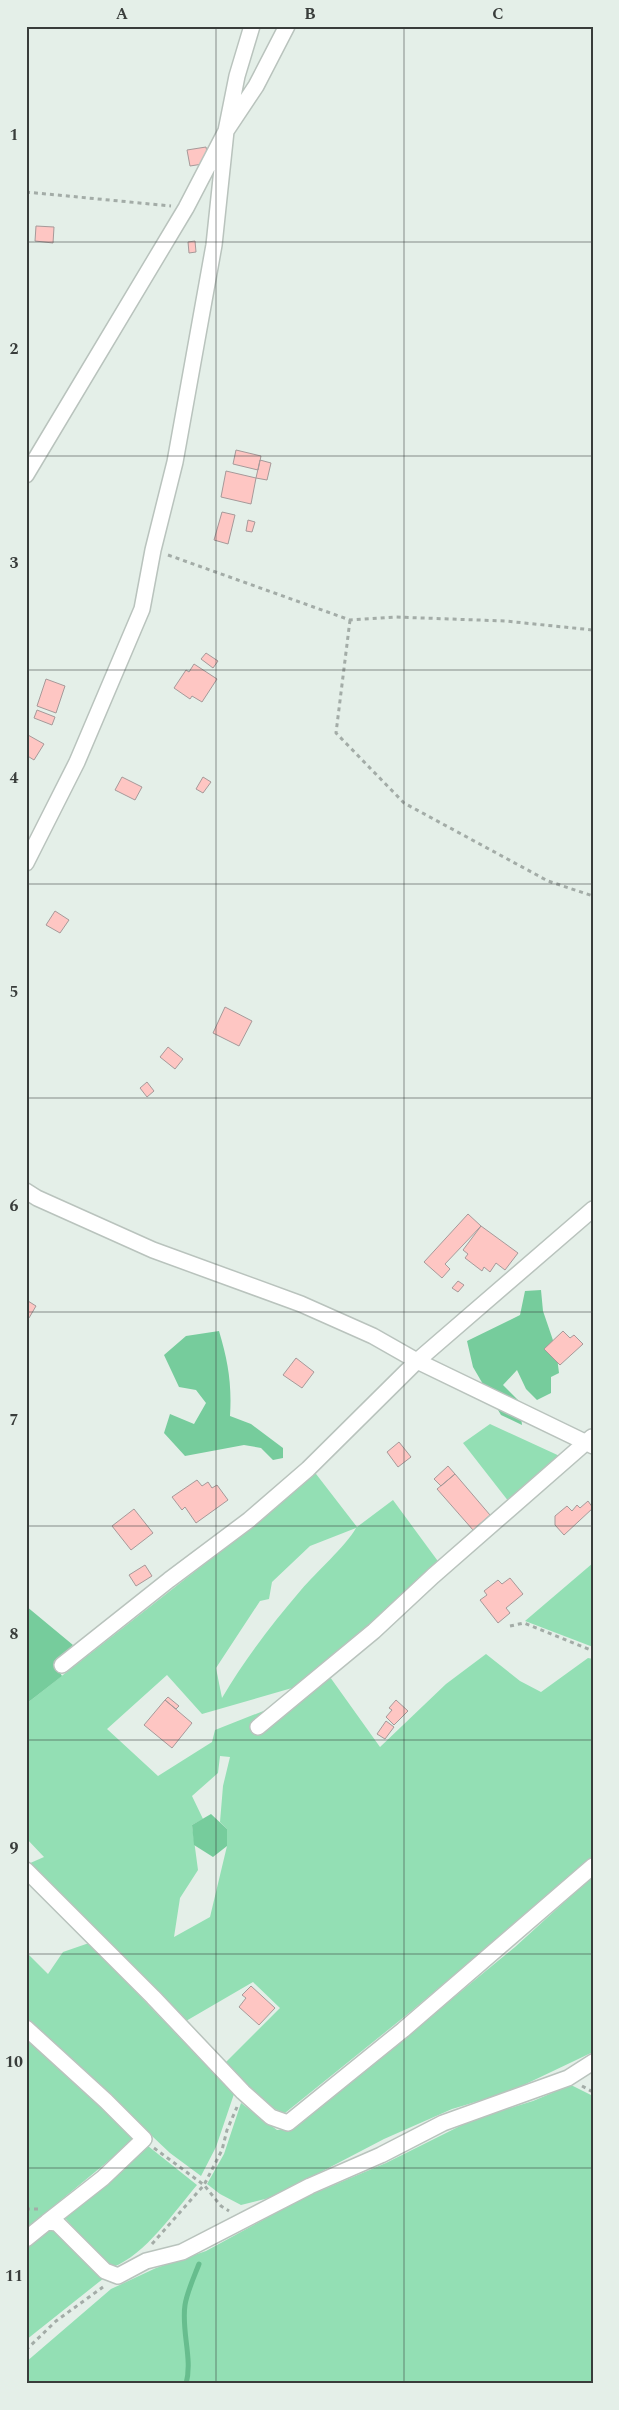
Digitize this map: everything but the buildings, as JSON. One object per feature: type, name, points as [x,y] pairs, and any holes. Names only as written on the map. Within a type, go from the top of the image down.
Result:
[{"type":"street","points":[[26,863],[77,762],[142,609],[153,550],[175,462],[214,245],[226,131],[237,76],[252,26]]},
{"type":"street","points":[[26,475],[186,208],[226,131],[256,86],[287,26]]},
{"type":"street","points":[[26,1191],[46,1202],[153,1250],[300,1304],[373,1336],[417,1361],[591,1442],[433,1576],[374,1631],[258,1727]]},
{"type":"street","points":[[62,1665],[169,1580],[249,1520],[308,1469],[417,1361],[593,1210]]},
{"type":"street","points":[[26,1870],[153,1997],[243,2092],[271,2117],[288,2123],[403,2030],[593,1866]]},
{"type":"street","points":[[26,2028],[106,2101],[144,2140],[103,2178],[26,2239]]},
{"type":"street","points":[[48,2222],[57,2223],[105,2271],[118,2276],[146,2260],[182,2252],[310,2186],[443,2123],[568,2078],[593,2062]]},
{"type":"path","points":[[26,192],[186,208]]},
{"type":"path","points":[[153,550],[350,620],[395,617],[505,621],[593,630]]},
{"type":"path","points":[[350,620],[336,733],[404,803],[548,881],[593,896]]},
{"type":"path","points":[[510,1626],[524,1623],[593,1651]]},
{"type":"path","points":[[150,2245],[204,2185],[222,2150],[227,2130],[243,2092]]},
{"type":"path","points":[[144,2140],[204,2185],[222,2206],[243,2221]]},
{"type":"path","points":[[26,2350],[56,2321],[118,2276]]},
{"type":"green space","points":[[541,1290],[543,1311],[556,1349],[559,1373],[551,1377],[551,1393],[537,1400],[526,1389],[517,1370],[503,1385],[519,1401],[522,1425],[501,1415],[473,1367],[467,1341],[520,1315],[525,1291]]},
{"type":"green space","points":[[219,1331],[229,1373],[230,1416],[251,1424],[283,1448],[283,1458],[273,1460],[261,1448],[244,1445],[185,1456],[164,1433],[170,1414],[194,1424],[206,1403],[196,1390],[179,1387],[164,1355],[186,1336]]},
{"type":"green space","points":[[490,1424],[564,1458],[509,1502],[463,1443]]},
{"type":"green space","points":[[313,1470],[357,1527],[393,1500],[440,1564],[299,1686],[202,1714],[167,1675],[107,1729],[158,1776],[212,1742],[215,1730],[276,1706],[249,1727],[256,1734],[330,1677],[380,1747],[446,1684],[486,1654],[520,1681],[541,1692],[588,1658],[593,1659],[593,1858],[409,2013],[285,2113],[259,2099],[226,2062],[280,2008],[253,1982],[186,2021],[28,1864],[44,1857],[26,1838],[26,1704],[277,1507]],"holes":[[[356,1528],[269,1629],[222,1698],[216,1668],[260,1601],[269,1599],[272,1582],[310,1546]],[[220,1756],[230,1757],[223,1786],[220,1822],[227,1829],[227,1846],[210,1917],[174,1937],[180,1898],[198,1870],[192,1825],[203,1819],[192,1796],[218,1773]]]},
{"type":"green space","points":[[593,1563],[593,1647],[525,1621]]},
{"type":"green space","points":[[26,1606],[73,1645],[55,1664],[62,1676],[26,1704]]},
{"type":"green space","points":[[211,1814],[227,1829],[227,1846],[213,1857],[194,1845],[192,1825]]},
{"type":"green space","points":[[593,1876],[593,2052],[509,2092],[452,2109],[384,2139],[273,2197],[241,2205],[220,2194],[207,2184],[224,2154],[241,2103],[277,2130],[294,2129],[515,1947]]},
{"type":"green space","points":[[89,1943],[234,2094],[216,2147],[201,2176],[170,2153],[26,2017],[26,1952],[48,1974],[63,1952]]},
{"type":"green space","points":[[26,2034],[135,2139],[26,2229]]},
{"type":"green space","points":[[571,2085],[593,2096],[593,2381],[568,2384],[26,2384],[26,2362],[111,2289],[156,2268],[206,2251],[303,2198],[386,2163],[474,2119],[533,2101]]},
{"type":"green space","points":[[148,2146],[197,2185],[148,2243],[137,2253],[113,2267],[105,2263],[64,2217]]},
{"type":"green space","points":[[48,2229],[59,2232],[104,2278],[26,2340],[26,2249]]},
{"type":"waterway","points":[[186,2384],[188,2355],[184,2325],[185,2305],[199,2264]]}]
